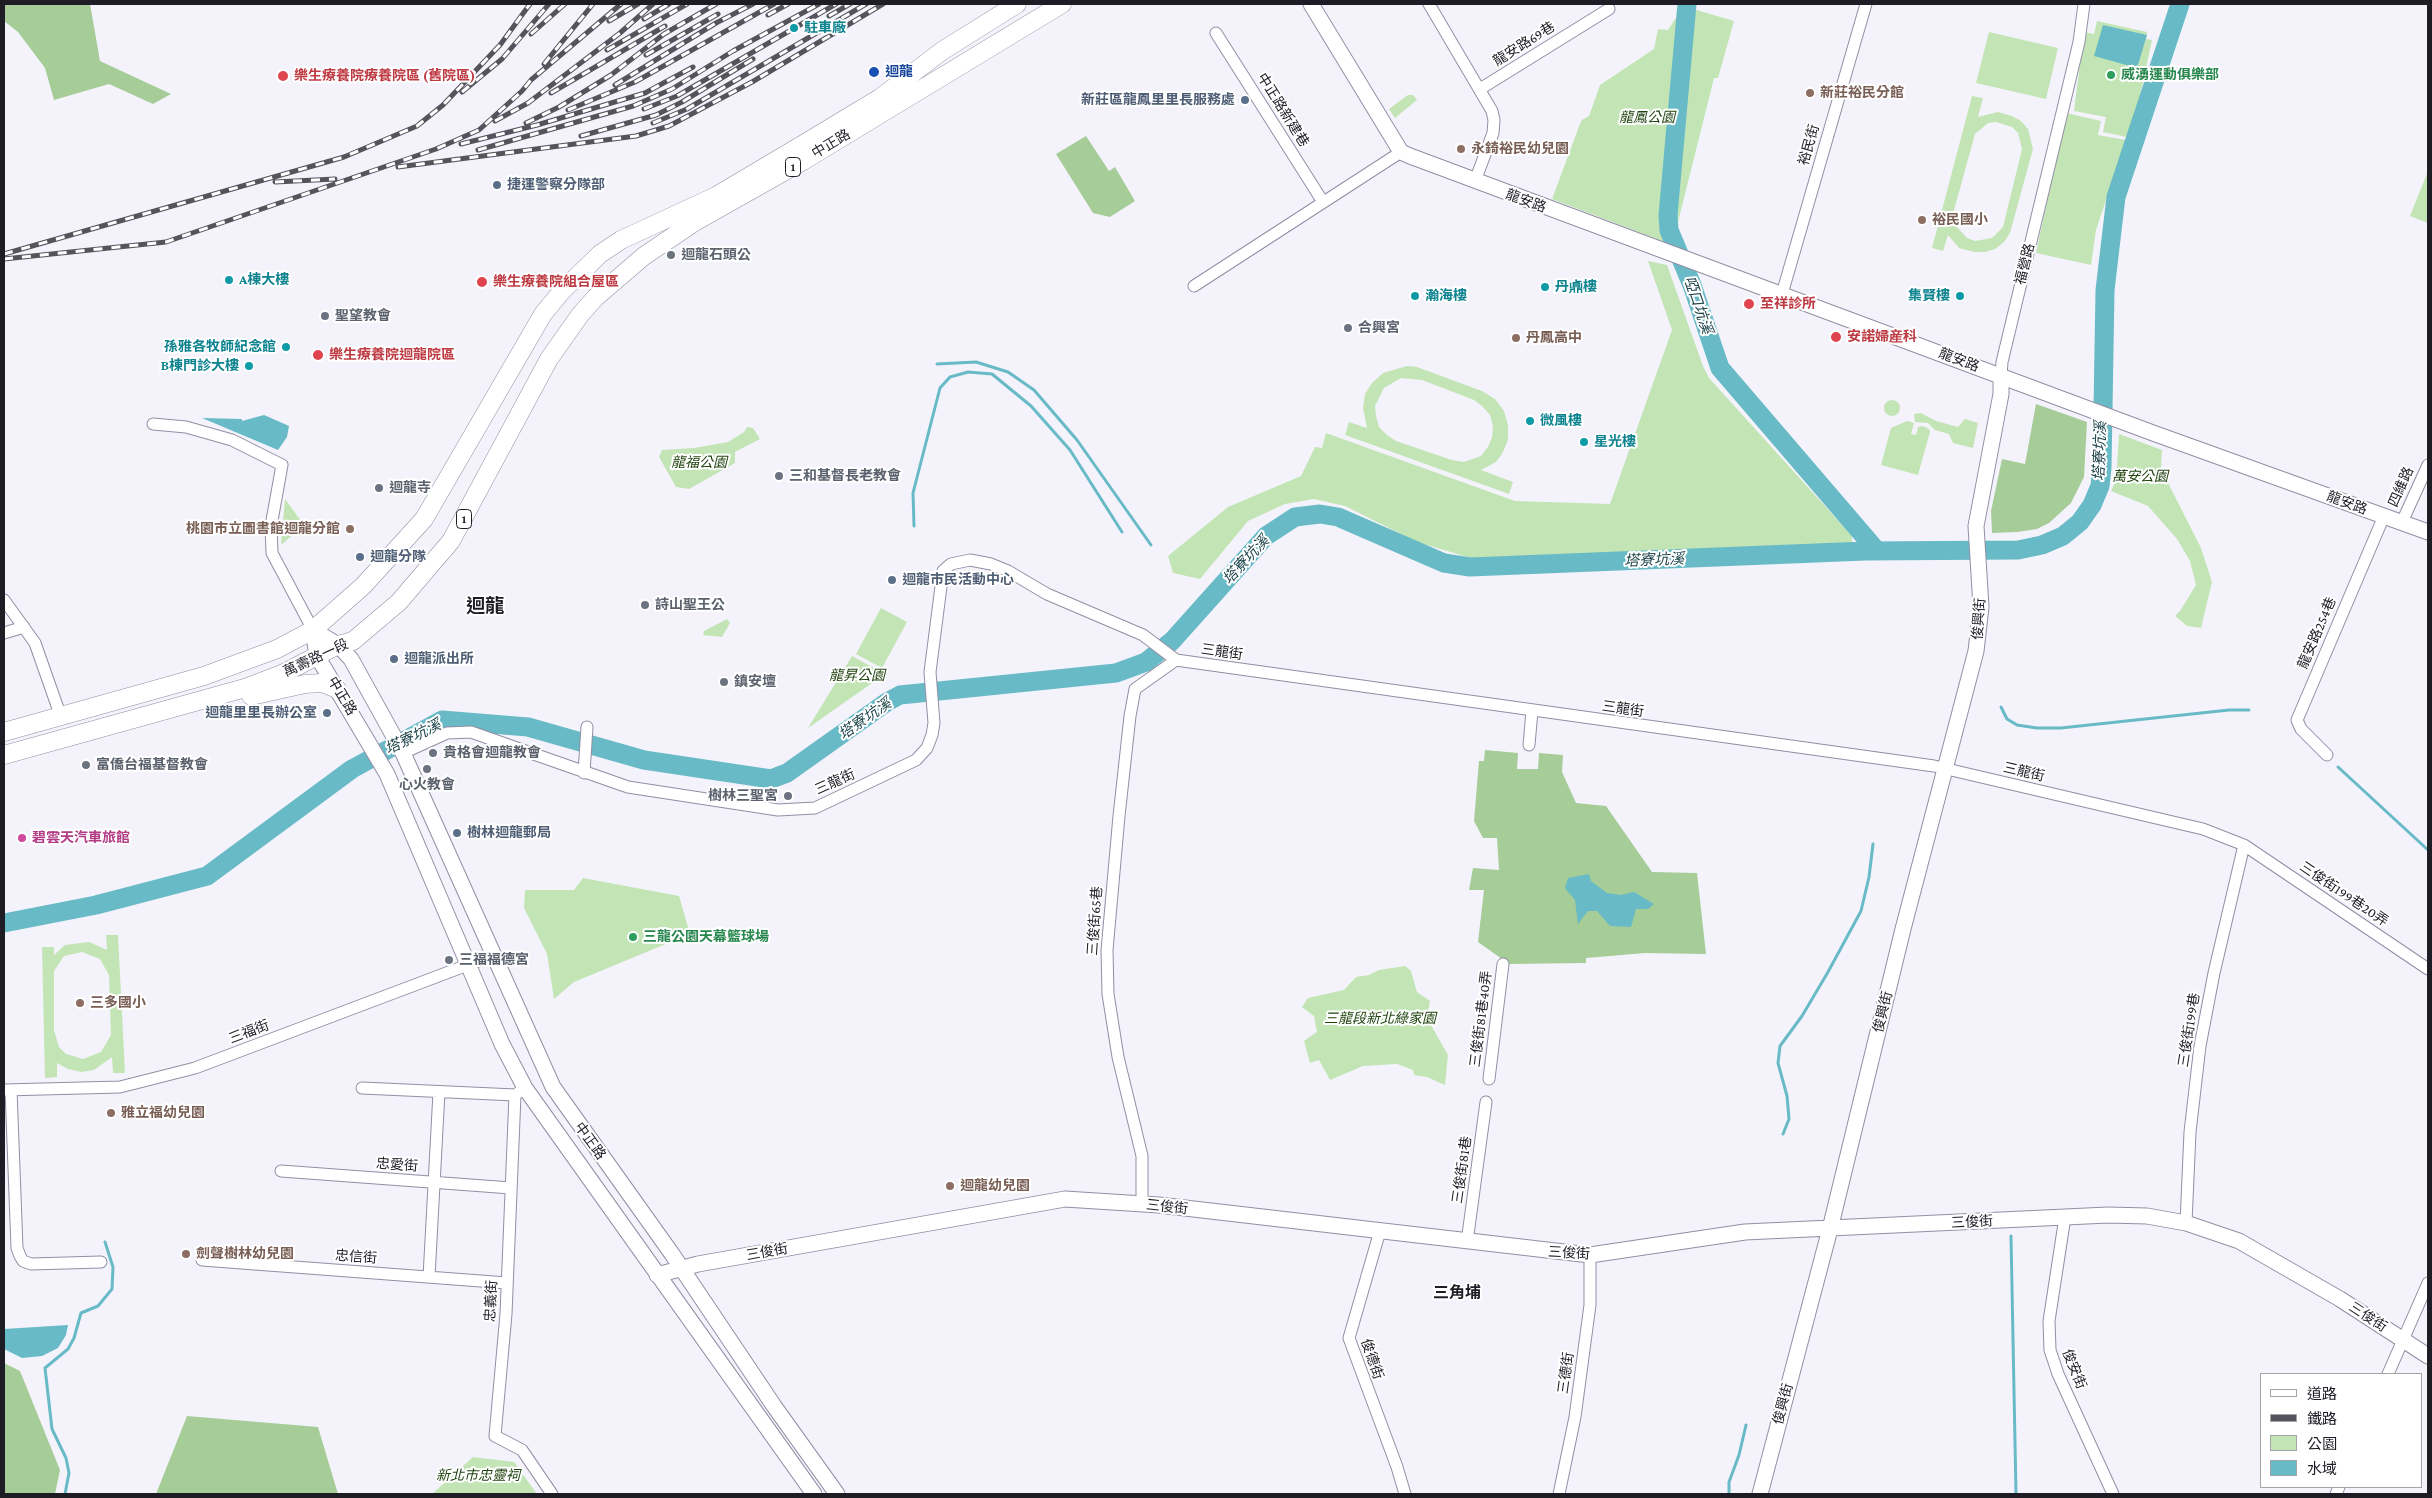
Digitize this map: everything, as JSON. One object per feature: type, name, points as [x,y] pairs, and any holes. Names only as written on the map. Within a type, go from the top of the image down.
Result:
[{"type":"main road","name":"中正路","points":[[525,343],[543,314],[562,291],[600,254],[621,240],[716,196],[802,145],[880,98],[942,51],[1017,4]]},
{"type":"main road","name":"中正路","points":[[549,359],[580,314],[595,298],[658,246],[803,161],[1062,4]]},
{"type":"main road","points":[[645,229],[658,246]]},
{"type":"main road","name":"萬壽路一段","points":[[4,732],[204,676],[277,649],[363,586],[424,519],[525,343]]},
{"type":"main road","name":"萬壽路一段","points":[[4,754],[245,688],[282,674],[338,645],[353,641],[400,602],[436,560],[470,508],[549,359]]},
{"type":"main road","points":[[201,700],[250,696],[304,684],[322,684],[337,689]]},
{"type":"street","points":[[1194,286],[1401,152],[1311,4]]},
{"type":"street","name":"裕民街","points":[[1782,294],[1866,4]]},
{"type":"street","name":"福營路","points":[[1976,526],[2001,394],[2002,362],[2079,42],[2084,4]]},
{"type":"street","points":[[1432,5],[1480,89],[1494,120],[1491,140],[1475,181]]},
{"type":"street","name":"龍安路69巷","points":[[1480,89],[1609,9]]},
{"type":"street","name":"中正路新建巷","points":[[1216,33],[1324,202]]},
{"type":"street","name":"龍安路","points":[[1401,152],[2153,433],[2428,532]]},
{"type":"street","points":[[152,424],[186,427],[232,440],[282,465],[270,526],[270,547],[309,624]]},
{"type":"street","name":"四維路","points":[[2402,522],[2428,465]]},
{"type":"street","name":"龍安路254巷","points":[[2327,755],[2302,729],[2297,720],[2384,516]]},
{"type":"street","name":"俊興街","points":[[1760,1494],[1830,1228],[1945,768],[1970,677],[1981,625],[1980,565],[1976,526]]},
{"type":"street","name":"三龍街","points":[[404,753],[447,733],[471,732],[584,774],[628,787],[778,810],[815,808],[916,760],[927,748],[932,735],[934,702],[930,672],[943,571],[951,564],[962,560],[991,564],[1008,571],[1047,594],[1144,635],[1173,658],[1532,711],[1945,768],[2203,829],[2244,845]]},
{"type":"street","points":[[4,600],[35,643],[61,716]]},
{"type":"street","name":"中正路","points":[[309,624],[338,645],[352,659],[404,753],[547,1076],[574,1119],[682,1268],[774,1406],[837,1494]]},
{"type":"street","name":"中正路","points":[[309,624],[317,656],[382,764],[470,964],[520,1092],[656,1275],[814,1494]]},
{"type":"street","points":[[4,632],[24,626]]},
{"type":"street","name":"三俊街65巷","points":[[1142,1204],[1142,1156],[1118,1057],[1108,994],[1107,950],[1119,816],[1130,716],[1135,689],[1173,658]]},
{"type":"street","points":[[1529,745],[1532,711]]},
{"type":"street","points":[[584,774],[587,727]]},
{"type":"street","name":"三俊街199巷20弄","points":[[2244,845],[2428,969]]},
{"type":"street","name":"三俊街199巷","points":[[2186,1223],[2190,1132],[2200,1046],[2214,973],[2244,845]]},
{"type":"street","name":"三福街","points":[[7,1090],[120,1087],[195,1068],[494,955]]},
{"type":"street","name":"三俊街81巷40弄","points":[[1489,1079],[1503,964]]},
{"type":"street","points":[[362,1088],[439,1092],[520,1092],[547,1076]]},
{"type":"street","points":[[7,1090],[17,1248],[23,1261],[31,1264],[101,1262]]},
{"type":"street","points":[[429,1277],[439,1092]]},
{"type":"street","name":"忠義街","points":[[520,1092],[511,1188],[507,1282],[495,1436],[522,1450],[552,1494]]},
{"type":"street","name":"三俊街81巷","points":[[1468,1242],[1486,1102]]},
{"type":"street","name":"忠愛街","points":[[281,1170],[511,1188]]},
{"type":"street","name":"三俊街","points":[[656,1275],[682,1268],[1065,1199],[1142,1204],[1590,1256],[1725,1234],[2065,1217],[2147,1216],[2186,1223],[2239,1241],[2340,1299],[2428,1356]]},
{"type":"street","name":"俊安街","points":[[2065,1217],[2049,1321],[2050,1350],[2058,1374],[2113,1494]]},
{"type":"street","name":"俊德街","points":[[1380,1231],[1349,1338],[1397,1467],[1405,1494]]},
{"type":"street","name":"三德街","points":[[1558,1494],[1575,1417],[1589,1314],[1590,1256]]},
{"type":"street","name":"忠信街","points":[[202,1260],[507,1282]]},
{"type":"street","points":[[2388,1373],[2428,1284]]},
{"type":"green space","points":[[4,4],[90,4],[100,61],[171,94],[153,104],[109,84],[54,100],[45,68],[18,32],[4,21]]},
{"type":"green space","name":"龍鳳公園","points":[[1690,8],[1734,21],[1718,78],[1714,78],[1677,226],[1673,219],[1677,170],[1666,169],[1661,222],[1665,242],[1552,199],[1580,124],[1582,120],[1589,116],[1600,85],[1654,49],[1658,29],[1668,30],[1675,19]]},
{"type":"green space","name":"威湧運動俱樂部","points":[[2097,21],[2147,32],[2146,39],[2152,40],[2131,138],[2103,132],[2106,117],[2074,111],[2084,32],[2094,34]]},
{"type":"green space","points":[[1989,32],[2058,48],[2046,99],[1976,83]]},
{"type":"green space","points":[[1408,95],[1413,95],[1417,100],[1395,118],[1389,109]]},
{"type":"green space","points":[[1972,96],[1983,98],[1978,117],[1998,112],[2021,121],[2028,129],[2033,149],[2010,233],[2004,242],[1995,249],[1985,252],[1974,252],[1959,248],[1948,235],[1943,251],[1932,248]],"holes":[[[1996,122],[2012,127],[2018,133],[2022,149],[2003,227],[1992,238],[1975,241],[1967,238],[1956,226],[1954,210],[1975,134],[1988,123]]]},
{"type":"green space","points":[[2066,113],[2101,121],[2098,135],[2126,140],[2096,230],[2091,265],[2036,253]]},
{"type":"green space","points":[[1086,136],[1109,171],[1115,167],[1135,201],[1110,217],[1093,213],[1056,154]]},
{"type":"green space","points":[[2428,171],[2428,223],[2410,216]]},
{"type":"green space","points":[[1648,261],[1667,265],[1709,378],[1852,536],[1852,544],[1843,547],[1481,561],[1417,542],[1345,506],[1314,499],[1285,504],[1248,521],[1200,579],[1173,573],[1168,556],[1228,507],[1301,476],[1315,447],[1322,448],[1326,433],[1515,501],[1610,504],[1672,330]]},
{"type":"green space","points":[[1407,366],[1417,367],[1482,391],[1495,399],[1504,411],[1508,425],[1508,440],[1496,462],[1481,470],[1513,482],[1509,494],[1345,435],[1349,422],[1367,428],[1363,408],[1365,394],[1372,383],[1383,373]],"holes":[[[1401,378],[1422,380],[1474,400],[1490,415],[1493,426],[1492,437],[1488,447],[1481,456],[1464,462],[1452,460],[1396,441],[1379,427],[1375,406],[1384,388]]]},
{"type":"green space","points":[[1892,400],[1900,408],[1892,416],[1884,408]]},
{"type":"green space","points":[[2036,404],[2087,422],[2084,477],[2071,503],[2049,523],[2037,529],[1992,533],[1991,511],[2002,459],[2025,464]]},
{"type":"green space","points":[[1921,413],[1936,421],[1958,427],[1965,419],[1978,423],[1973,448],[1953,443],[1949,434],[1935,430],[1928,423],[1915,422],[1914,414]]},
{"type":"green space","points":[[1907,421],[1914,423],[1911,434],[1916,435],[1918,427],[1923,426],[1929,429],[1930,432],[1918,475],[1881,465],[1891,428]]},
{"type":"green space","name":"龍福公園","points":[[747,427],[753,428],[760,439],[735,452],[735,463],[689,489],[676,487],[659,457],[662,450],[694,448],[728,442],[744,432]]},
{"type":"green space","name":"萬安公園","points":[[2119,434],[2162,450],[2161,469],[2201,548],[2212,582],[2201,628],[2187,626],[2175,616],[2196,585],[2190,561],[2177,539],[2148,506],[2111,491],[2116,480]]},
{"type":"green space","points":[[285,499],[304,525],[281,545]]},
{"type":"green space","points":[[881,608],[907,622],[882,668],[856,654]]},
{"type":"green space","points":[[727,619],[730,623],[722,637],[703,635],[704,631]]},
{"type":"green space","name":"龍昇公園","points":[[852,656],[885,674],[808,728],[849,661]]},
{"type":"green space","points":[[1485,750],[1518,753],[1517,769],[1538,769],[1539,753],[1563,755],[1562,772],[1576,803],[1606,806],[1652,872],[1697,873],[1706,954],[1645,953],[1586,958],[1586,963],[1509,964],[1478,942],[1484,890],[1469,890],[1473,868],[1499,870],[1497,838],[1483,838],[1474,821],[1479,761],[1484,761]]},
{"type":"green space","points":[[583,878],[679,896],[690,934],[574,982],[554,999],[547,954],[524,908],[525,890],[574,890]]},
{"type":"green space","points":[[106,935],[118,935],[125,1073],[113,1073],[112,1057],[94,1070],[81,1072],[68,1069],[57,1063],[57,1077],[45,1078],[42,947],[54,947],[54,955],[65,945],[89,942],[107,950]],"holes":[[[82,952],[100,959],[109,975],[111,1035],[101,1052],[83,1059],[66,1054],[59,1047],[54,1030],[54,971],[64,956]]]},
{"type":"green space","name":"三龍段新北綠家園","points":[[1405,966],[1411,971],[1417,992],[1430,1001],[1427,1018],[1448,1055],[1445,1085],[1427,1077],[1414,1075],[1413,1070],[1397,1064],[1363,1066],[1330,1080],[1319,1060],[1310,1063],[1304,1041],[1317,1032],[1314,1016],[1302,1007],[1308,998],[1344,990],[1356,977],[1369,975],[1379,970]]},
{"type":"green space","points":[[4,1363],[20,1371],[60,1470],[55,1494],[4,1494]]},
{"type":"green space","points":[[187,1416],[318,1427],[338,1494],[156,1494]]},
{"type":"green space","name":"新北市忠靈祠","points":[[473,1457],[514,1462],[537,1494],[432,1494]]},
{"type":"water","points":[[2103,25],[2147,35],[2137,68],[2094,56]]},
{"type":"water","points":[[264,415],[289,426],[287,437],[278,450],[202,418],[242,419],[242,421]]},
{"type":"water","points":[[1589,874],[1591,881],[1607,893],[1621,895],[1634,892],[1654,904],[1648,909],[1636,909],[1631,927],[1610,926],[1597,911],[1588,911],[1578,924],[1575,900],[1565,888],[1568,878]]},
{"type":"water","points":[[68,1325],[66,1335],[58,1348],[42,1356],[22,1358],[4,1349],[4,1329]]},
{"type":"waterway","name":"啞口坑溪","points":[[1687,4],[1668,215],[1669,230],[1692,285],[1720,368],[1877,551]]},
{"type":"waterway","name":"塔寮坑溪","points":[[4,923],[96,905],[207,876],[352,769],[442,720],[528,727],[644,760],[771,779],[787,773],[887,702],[900,695],[1116,673],[1146,662],[1172,641],[1266,536],[1295,517],[1320,514],[1338,517],[1444,563],[1470,567],[1865,551],[2018,550],[2042,545],[2063,536],[2080,522],[2092,505],[2100,486],[2102,468],[2105,290],[2116,197],[2180,4]]},
{"type":"waterway","points":[[937,364],[976,362],[1008,372],[1034,390],[1077,440],[1151,545]]},
{"type":"waterway","points":[[914,526],[913,493],[940,388],[950,377],[968,372],[992,374],[1031,406],[1070,450],[1122,532]]},
{"type":"waterway","points":[[2001,707],[2007,719],[2017,725],[2037,728],[2061,728],[2229,710],[2249,710]]},
{"type":"waterway","points":[[2338,767],[2428,850]]},
{"type":"waterway","points":[[1783,1134],[1789,1119],[1787,1096],[1778,1063],[1780,1046],[1802,1016],[1861,911],[1869,877],[1873,844]]},
{"type":"waterway","points":[[2011,1236],[2016,1494]]},
{"type":"waterway","points":[[65,1494],[69,1473],[66,1458],[52,1429],[45,1368],[68,1349],[74,1338],[81,1313],[98,1306],[112,1289],[113,1267],[105,1242]]},
{"type":"waterway","points":[[1729,1494],[1729,1482],[1739,1455],[1746,1425]]},
{"type":"railway","points":[[4,254],[344,157],[417,126],[443,105],[500,45],[530,4]]},
{"type":"railway","points":[[462,92],[502,59],[549,4]]},
{"type":"railway","points":[[531,34],[565,4]]},
{"type":"railway","points":[[544,64],[593,4]]},
{"type":"railway","points":[[4,259],[166,242],[436,149],[479,130],[522,91],[531,80],[621,4]]},
{"type":"railway","points":[[609,21],[638,4]]},
{"type":"railway","points":[[495,121],[528,103],[620,33],[653,4]]},
{"type":"railway","points":[[644,19],[669,4]]},
{"type":"railway","points":[[607,50],[687,4]]},
{"type":"railway","points":[[526,123],[559,107],[611,75],[664,34],[716,4]]},
{"type":"railway","points":[[615,85],[716,23],[753,4]]},
{"type":"railway","points":[[568,110],[635,82],[774,4]]},
{"type":"railway","points":[[768,15],[788,4]]},
{"type":"railway","points":[[478,150],[633,106],[672,89],[733,51],[819,4]]},
{"type":"railway","points":[[644,109],[677,96],[836,4]]},
{"type":"railway","points":[[829,16],[850,4]]},
{"type":"railway","points":[[653,123],[687,109],[866,4]]},
{"type":"railway","points":[[398,167],[636,136],[669,126],[752,82],[883,4]]},
{"type":"railway","points":[[646,55],[718,14]]},
{"type":"railway","points":[[551,93],[665,26]]},
{"type":"railway","points":[[581,136],[656,115],[682,102],[753,59]]},
{"type":"railway","points":[[461,144],[537,125],[645,93],[693,67]]},
{"type":"railway","points":[[275,182],[335,179]]},
{"type":"place","name":"駐車廠","points":[[794,28]]},
{"type":"place","name":"迴龍","points":[[874,72]]},
{"type":"place","name":"威湧運動俱樂部","points":[[2111,75]]},
{"type":"place","name":"樂生療養院療養院區 (舊院區)","points":[[283,76]]},
{"type":"place","name":"新莊裕民分館","points":[[1810,93]]},
{"type":"place","name":"新莊區龍鳳里里長服務處","points":[[1245,100]]},
{"type":"place","name":"永錡裕民幼兒園","points":[[1461,149]]},
{"type":"place","name":"捷運警察分隊部","points":[[497,185]]},
{"type":"place","name":"裕民國小","points":[[1922,220]]},
{"type":"place","name":"迴龍石頭公","points":[[671,255]]},
{"type":"place","name":"A棟大樓","points":[[229,280]]},
{"type":"place","name":"樂生療養院組合屋區","points":[[482,282]]},
{"type":"place","name":"丹鼑樓","points":[[1545,287]]},
{"type":"place","name":"瀚海樓","points":[[1415,296]]},
{"type":"place","name":"集賢樓","points":[[1960,296]]},
{"type":"place","name":"至祥診所","points":[[1749,304]]},
{"type":"place","name":"聖望教會","points":[[325,316]]},
{"type":"place","name":"合興宮","points":[[1348,328]]},
{"type":"place","name":"安諾婦産科","points":[[1836,337]]},
{"type":"place","name":"丹鳳高中","points":[[1516,338]]},
{"type":"place","name":"孫雅各牧師紀念館","points":[[286,347]]},
{"type":"place","name":"樂生療養院迴龍院區","points":[[318,355]]},
{"type":"place","name":"B棟門診大樓","points":[[249,366]]},
{"type":"place","name":"微風樓","points":[[1530,421]]},
{"type":"place","name":"星光樓","points":[[1584,442]]},
{"type":"place","name":"三和基督長老教會","points":[[779,476]]},
{"type":"place","name":"迴龍寺","points":[[379,488]]},
{"type":"place","name":"桃園市立圖書館迴龍分館","points":[[350,529]]},
{"type":"place","name":"迴龍分隊","points":[[360,557]]},
{"type":"place","name":"迴龍市民活動中心","points":[[892,580]]},
{"type":"place","name":"詩山聖王公","points":[[645,605]]},
{"type":"place","name":"迴龍派出所","points":[[394,659]]},
{"type":"place","name":"鎮安壇","points":[[724,682]]},
{"type":"place","name":"迴龍里里長辦公室","points":[[327,713]]},
{"type":"place","name":"貴格會迴龍教會","points":[[433,753]]},
{"type":"place","name":"富僑台福基督教會","points":[[86,765]]},
{"type":"place","name":"心火教會","points":[[427,769]]},
{"type":"place","name":"樹林三聖宮","points":[[788,796]]},
{"type":"place","name":"樹林迴龍郵局","points":[[457,833]]},
{"type":"place","name":"碧雲天汽車旅館","points":[[22,838]]},
{"type":"place","name":"三龍公園天幕籃球場","points":[[633,937]]},
{"type":"place","name":"三福福德宮","points":[[449,960]]},
{"type":"place","name":"三多國小","points":[[80,1003]]},
{"type":"place","name":"雅立福幼兒園","points":[[111,1113]]},
{"type":"place","name":"迴龍幼兒園","points":[[950,1186]]},
{"type":"place","name":"劍聲樹林幼兒園","points":[[186,1254]]},
{"type":"district","name":"迴龍","points":[[485,606]]},
{"type":"district","name":"三角埔","points":[[1457,1293]]}]
